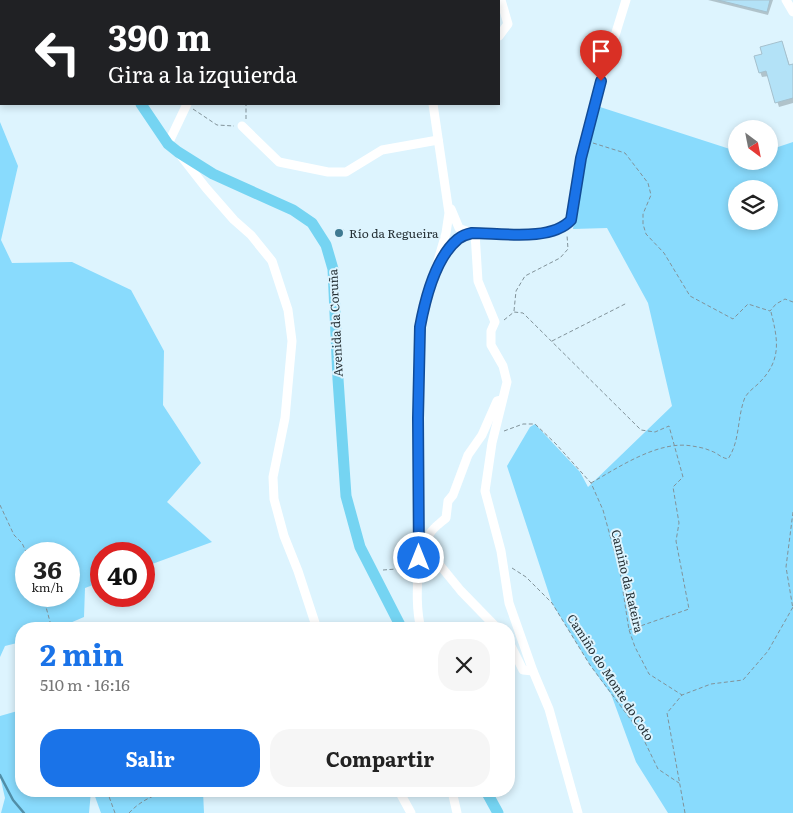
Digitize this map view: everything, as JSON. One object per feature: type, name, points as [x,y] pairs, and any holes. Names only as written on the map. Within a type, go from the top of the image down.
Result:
[{"type":"main road","name":"Avenida da Coruña","points":[[142,105],[168,144],[178,152],[213,174],[293,210],[312,223],[326,245],[333,269],[346,496],[360,547],[398,622]]},
{"type":"main road","points":[[489,797],[498,813]]},
{"type":"street","points":[[500,35],[508,24],[501,0]]},
{"type":"street","points":[[448,224],[473,233],[527,234],[560,229],[571,220],[581,158],[596,97],[626,0]]},
{"type":"street","points":[[786,0],[793,12]]},
{"type":"street","points":[[168,144],[187,105]]},
{"type":"street","points":[[420,622],[418,418],[420,327],[448,224],[449,205],[433,105]]},
{"type":"street","points":[[242,126],[279,162],[328,172],[346,172],[382,150],[438,140]]},
{"type":"street","points":[[178,152],[206,188],[234,220],[251,235],[272,261],[288,310],[292,341],[285,418],[273,477],[274,499],[284,536],[315,622]]},
{"type":"street","points":[[438,266],[460,234],[449,205]]},
{"type":"street","points":[[444,240],[453,241],[473,233]]},
{"type":"street","points":[[473,233],[478,281],[495,322],[491,331],[491,345],[503,366],[507,382],[492,443],[486,491],[503,562],[508,603],[549,709],[578,813]]},
{"type":"street","points":[[491,622],[461,591],[430,553],[427,542],[429,532],[446,518],[448,501],[454,496],[468,456],[482,435],[492,409],[497,401],[502,400]]},
{"type":"street","points":[[419,551],[430,553]]},
{"type":"street","points":[[515,654],[523,670],[533,671]]},
{"type":"street","points":[[402,797],[411,813]]},
{"type":"street","points":[[453,797],[457,813]]},
{"type":"path","points":[[188,105],[217,125],[242,126],[246,118],[246,105]]},
{"type":"path","points":[[585,141],[625,153],[648,183],[651,195],[643,214],[646,234],[664,253],[690,296],[733,319],[748,304],[770,311]]},
{"type":"path","points":[[491,331],[514,312],[516,291],[525,276],[560,258],[568,249],[566,225]]},
{"type":"path","points":[[770,311],[776,304],[785,299],[793,302]]},
{"type":"path","points":[[551,341],[627,304]]},
{"type":"path","points":[[591,483],[633,459],[676,446],[690,446],[712,451],[719,457],[728,459],[735,448],[744,398],[761,382],[775,360],[777,338],[770,311]]},
{"type":"path","points":[[514,312],[522,313],[641,430],[655,432],[669,426],[684,477],[673,487],[679,523],[676,541],[689,608],[629,630]]},
{"type":"path","name":"Camiño da Rateira","points":[[495,432],[523,424],[535,424],[591,483],[603,510],[620,572],[629,630],[635,647],[649,674],[682,695]]},
{"type":"path","points":[[0,505],[14,535],[20,542]]},
{"type":"path","points":[[685,813],[666,713],[682,695],[711,684],[743,680],[768,651],[793,608],[786,567],[793,512]]},
{"type":"path","name":"Camiño do Monte do Coto","points":[[503,562],[526,578],[552,603],[590,666],[640,732],[658,769],[679,783]]},
{"type":"path","points":[[372,570],[419,567]]},
{"type":"path","points":[[46,607],[50,622]]},
{"type":"path","points":[[109,797],[115,813]]},
{"type":"path","points":[[129,813],[151,797]]},
{"type":"shaded area","points":[[600,107],[728,148],[728,170],[778,170],[778,147],[793,142],[793,813],[668,813],[636,762],[611,694],[590,665],[552,603],[507,466],[530,427],[535,424],[580,472],[588,487],[672,406],[648,303],[607,228],[573,229],[585,141]]},
{"type":"shaded area","points":[[0,122],[18,166],[1,240],[12,263],[72,262],[131,290],[164,351],[163,405],[201,463],[167,502],[212,542],[155,563],[155,542],[90,542],[90,586],[85,588],[84,617],[72,622],[15,622],[15,644],[5,646],[0,657]]},
{"type":"shaded area","points":[[15,712],[15,797],[90,797],[89,813],[1,813],[5,798],[0,776],[0,716]]},
{"type":"shaded area","points":[[95,797],[203,797],[204,813],[101,813]]},
{"type":"building","points":[[718,0],[770,0],[767,12]]},
{"type":"building","points":[[782,41],[789,65],[793,64],[793,98],[775,103],[766,71],[759,73],[754,56],[762,54],[760,47]]},
{"type":"building","name":"Río da Regueira","points":[[337,228],[344,230],[341,238],[334,235]]},
{"type":"waterway","points":[[0,775],[13,800],[24,813]]},
{"type":"place","name":"Río da Regueira","points":[[339,233]]},
{"type":"route","points":[[419,558],[418,418],[420,327],[438,266],[458,238],[463,236],[472,233],[527,234],[548,232],[560,229],[571,220],[581,158],[601,81]]}]
